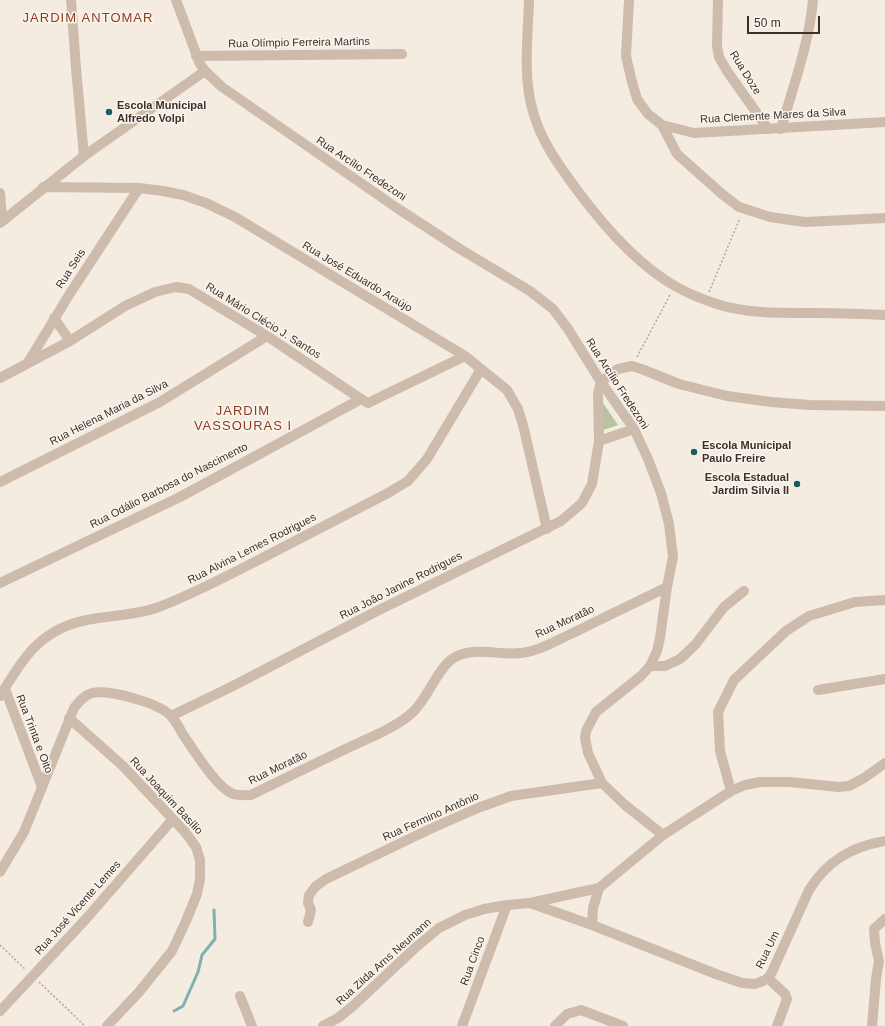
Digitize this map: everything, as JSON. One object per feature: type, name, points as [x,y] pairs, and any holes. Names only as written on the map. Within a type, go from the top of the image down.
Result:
[{"type":"street","points":[[71,0],[84,156]]},
{"type":"street","points":[[168,0],[177,3]]},
{"type":"street","points":[[529,0],[527,48],[528,81],[531,108],[541,135],[556,162],[596,216],[626,248],[674,286],[693,296],[721,305],[764,313],[885,315]]},
{"type":"street","points":[[629,0],[626,56],[637,99],[648,114],[662,125],[677,154],[722,194],[739,207],[770,218],[805,222],[885,218]]},
{"type":"street","name":"Rua Doze","points":[[718,0],[717,46],[719,57],[727,71],[768,129]]},
{"type":"street","points":[[781,129],[800,66],[813,0]]},
{"type":"street","name":"Rua Arcílio Fredezoni","points":[[177,3],[196,56],[205,71],[222,87],[244,104],[384,200],[460,249],[530,291],[553,309],[568,329],[601,382],[634,429],[661,492],[670,524],[673,557],[658,651],[650,666],[641,676],[596,712],[586,731],[585,738],[588,752],[602,783],[625,805],[662,835]]},
{"type":"street","name":"Rua Olímpio Ferreira Martins","points":[[196,56],[402,54]]},
{"type":"street","points":[[1,221],[84,156],[205,71]]},
{"type":"street","name":"Rua Clemente Mares da Silva","points":[[662,125],[694,132],[781,129],[885,122]]},
{"type":"street","name":"Rua José Eduardo Araújo","points":[[43,187],[139,188],[183,195],[206,203],[234,217],[465,356],[506,390],[518,409],[547,529]]},
{"type":"street","name":"Rua Seis","points":[[27,364],[54,318],[139,188]]},
{"type":"street","points":[[0,193],[1,221]]},
{"type":"street","name":"Rua Mário Clécio J. Santos","points":[[0,378],[70,340],[125,306],[155,292],[176,286],[189,289],[267,336],[364,401]]},
{"type":"street","points":[[54,318],[60,329],[70,340]]},
{"type":"street","name":"Rua Helena Maria da Silva","points":[[0,482],[160,402],[267,336]]},
{"type":"street","name":"Rua Odálio Barbosa do Nascimento","points":[[0,582],[180,496],[364,401],[465,356]]},
{"type":"street","points":[[601,382],[618,369],[632,366],[679,384],[727,396],[771,402],[810,405],[885,406]]},
{"type":"street","name":"Rua Alvina Lemes Rodrigues","points":[[2,693],[23,661],[40,641],[53,633],[79,621],[97,617],[144,612],[158,607],[236,572],[388,493],[408,481],[439,441],[481,369]]},
{"type":"street","name":"Rua João Janine Rodrigues","points":[[171,716],[231,687],[384,607],[561,521],[582,503],[592,484],[599,441],[597,404],[601,382]]},
{"type":"street","points":[[599,441],[634,429]]},
{"type":"street","name":"Rua Moratão","points":[[0,872],[24,832],[74,708],[81,699],[91,693],[103,692],[124,695],[163,710],[171,716],[202,762],[222,787],[232,794],[241,796],[251,795],[371,737],[402,720],[413,712],[424,700],[437,676],[452,659],[463,654],[477,652],[503,654],[522,653],[546,646],[667,587]]},
{"type":"street","points":[[650,666],[665,666],[680,659],[694,645],[724,607],[744,591]]},
{"type":"street","points":[[731,791],[720,751],[718,712],[734,680],[786,631],[809,616],[856,602],[885,600]]},
{"type":"street","points":[[818,690],[885,679]]},
{"type":"street","name":"Rua Trinta e Oito","points":[[2,693],[42,787]]},
{"type":"street","name":"Rua Joaquim Basílio","points":[[69,718],[122,766],[185,832],[196,847],[200,860],[200,879],[197,894],[172,951],[140,992],[107,1026]]},
{"type":"street","points":[[592,925],[593,908],[599,888],[662,835],[731,791],[745,785],[760,782],[790,782],[838,787],[848,786],[864,778],[885,763]]},
{"type":"street","name":"Rua Fermino Antônio","points":[[308,922],[310,910],[308,903],[309,895],[316,886],[326,879],[423,832],[478,808],[511,796],[602,783]]},
{"type":"street","name":"Rua José Vicente Lemes","points":[[0,1011],[85,920],[173,819]]},
{"type":"street","name":"Rua Um","points":[[530,903],[592,925],[716,974],[742,983],[755,984],[768,978],[772,972],[809,890],[826,867],[848,853],[885,841]]},
{"type":"street","name":"Rua Zilda Arns Neumann","points":[[323,1026],[338,1018],[353,1006],[415,948],[439,928],[465,915],[484,909],[530,903],[599,888]]},
{"type":"street","name":"Rua Cinco","points":[[462,1026],[507,905]]},
{"type":"street","points":[[872,1026],[879,961],[874,929],[885,919]]},
{"type":"street","points":[[768,978],[785,994],[787,999],[777,1026]]},
{"type":"street","points":[[876,979],[885,986]]},
{"type":"street","points":[[240,996],[252,1026]]},
{"type":"street","points":[[555,1026],[567,1014],[581,1010],[623,1026]]},
{"type":"path","points":[[706,300],[744,209]]},
{"type":"path","points":[[632,366],[674,286]]},
{"type":"path","points":[[0,945],[85,1026]]},
{"type":"green space","points":[[601,400],[618,425],[603,430]]},
{"type":"waterway","points":[[174,1011],[183,1006],[198,972],[202,955],[215,939],[214,910]]},
{"type":"place","name":"Escola Municipal Alfredo Volpi","points":[[109,112]]},
{"type":"place","name":"Escola Municipal Paulo Freire","points":[[694,452]]},
{"type":"place","name":"Escola Estadual Jardim Silvia II","points":[[797,484]]},
{"type":"district","name":"JARDIM ANTOMAR","points":[[88,18]]},
{"type":"district","name":"JARDIM VASSOURAS I","points":[[243,418]]}]
